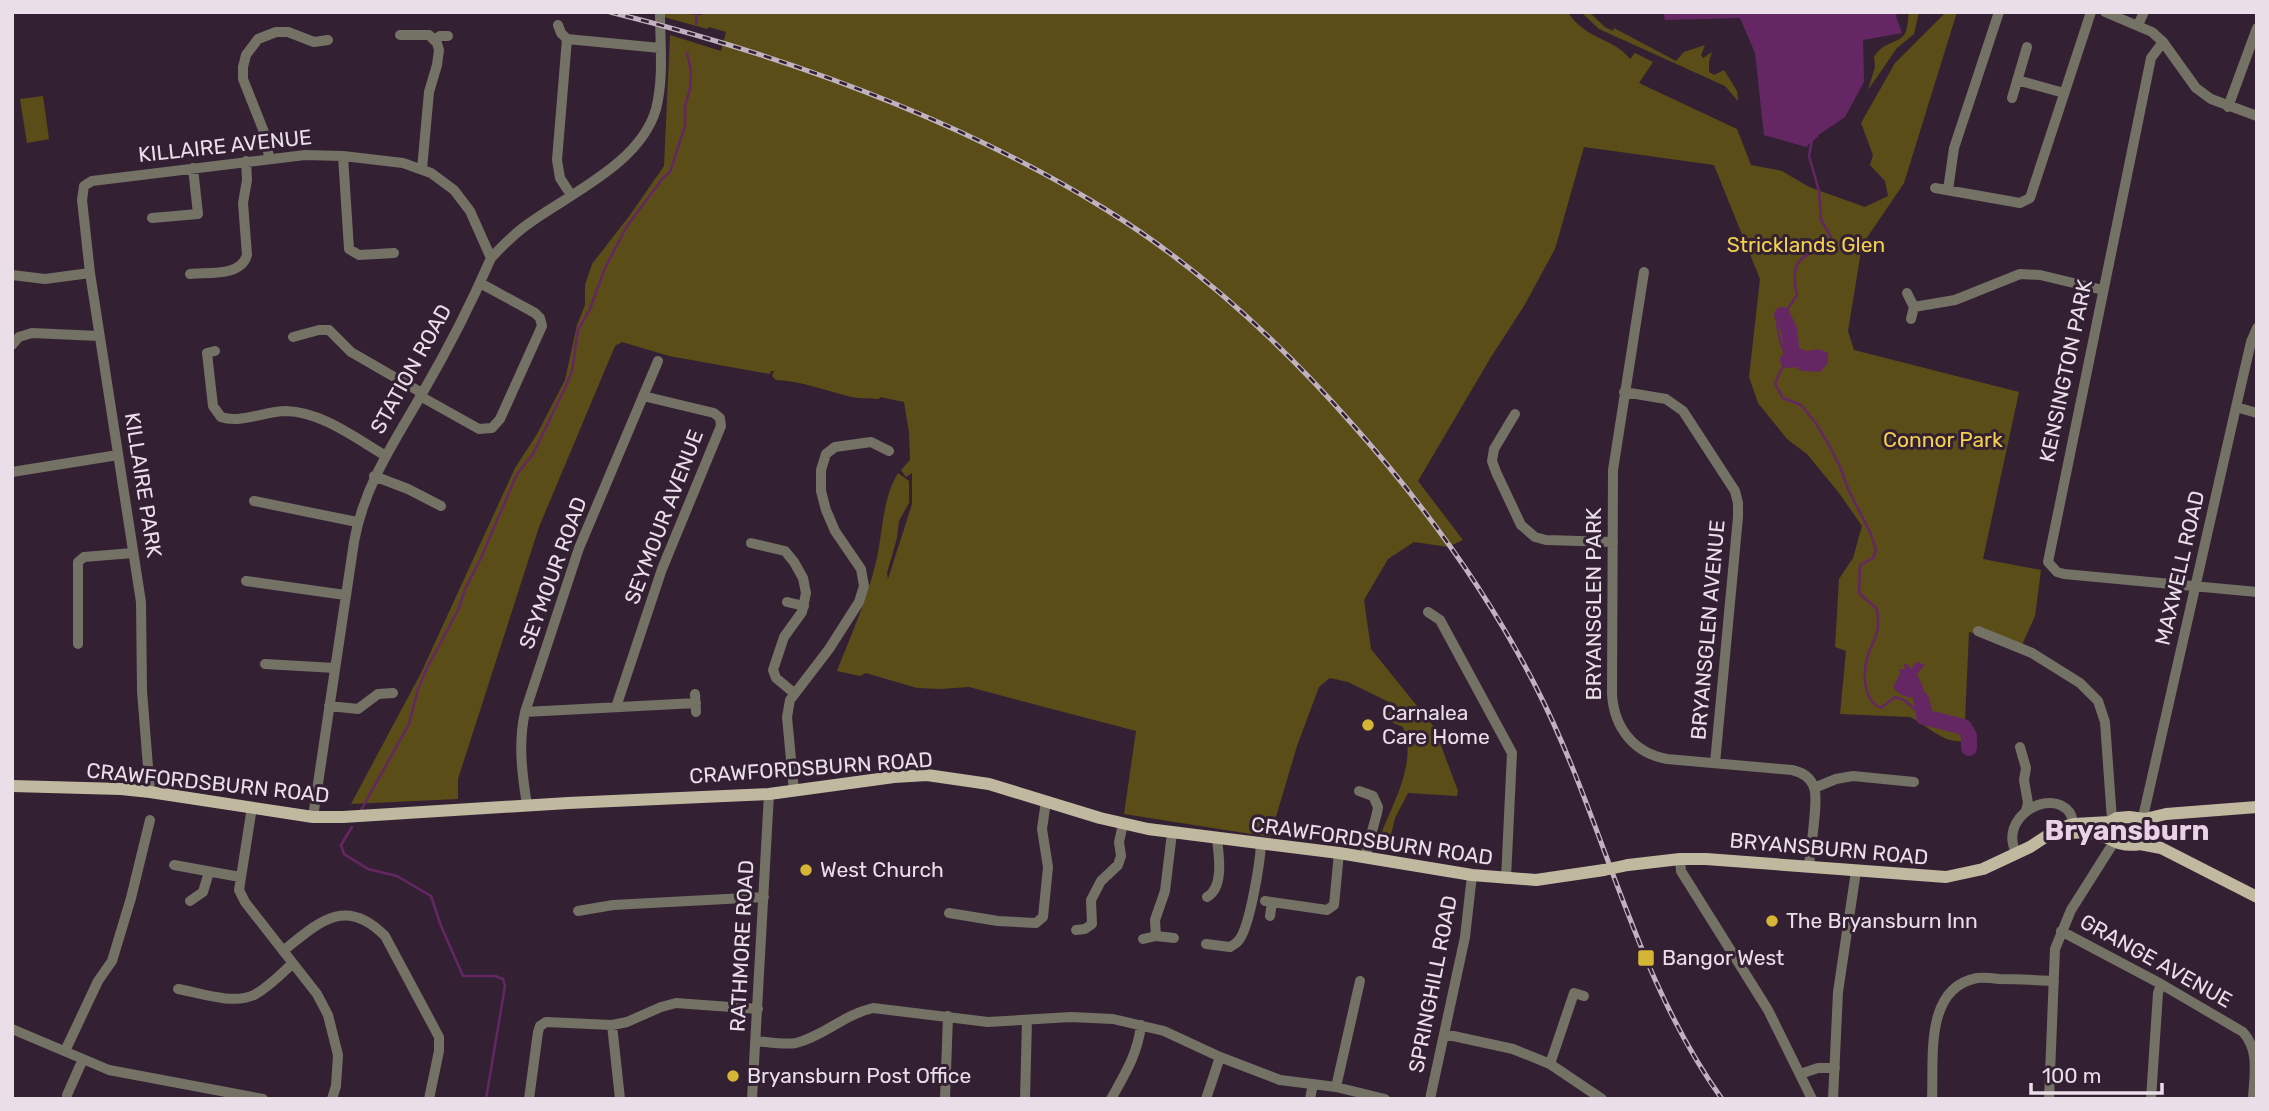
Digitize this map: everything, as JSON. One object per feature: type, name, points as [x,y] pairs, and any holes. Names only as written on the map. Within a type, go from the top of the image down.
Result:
[{"type":"main road","name":"CRAWFORDSBURN ROAD","points":[[12,786],[121,789],[313,817],[769,794],[927,775],[989,784],[1123,824],[1172,833],[1339,853],[1472,876],[1536,880],[1604,870]]},
{"type":"main road","points":[[2257,807],[2166,814],[2145,829],[2161,848],[2257,897]]},
{"type":"main road","points":[[2111,821],[2109,832],[2112,841]]},
{"type":"main road","name":"BRYANSBURN ROAD","points":[[1604,870],[1680,859],[1918,876],[1955,876],[1983,869],[2017,854],[2059,828],[2074,824],[2111,821],[2145,829]]},
{"type":"main road","name":"BRYANSBURN ROAD","points":[[2044,839],[2076,832],[2095,833],[2123,845],[2145,829]]},
{"type":"street","name":"STATION ROAD","points":[[313,817],[357,522],[374,476],[421,395],[491,258],[528,223],[616,164],[644,135],[658,98],[660,12]]},
{"type":"street","points":[[1948,190],[1954,148],[1999,12]]},
{"type":"street","points":[[1935,188],[2016,202],[2028,201],[2034,191],[2091,12]]},
{"type":"street","points":[[2105,12],[2152,32],[2196,88],[2211,99],[2257,116]]},
{"type":"street","points":[[2138,25],[2144,12]]},
{"type":"street","points":[[558,25],[567,38],[660,48]]},
{"type":"street","points":[[2228,107],[2257,28]]},
{"type":"street","points":[[269,158],[266,137],[243,79],[246,55],[258,39],[276,32],[288,32],[314,42],[328,40]]},
{"type":"street","points":[[400,36],[429,36],[438,46],[437,65],[429,92],[422,169]]},
{"type":"street","points":[[435,40],[440,36],[448,36]]},
{"type":"street","points":[[567,38],[556,160],[560,178],[571,195]]},
{"type":"street","name":"KENSINGTON PARK","points":[[2162,42],[2151,58],[2048,562],[2057,572],[2064,574],[2196,586]]},
{"type":"street","points":[[2012,98],[2027,47]]},
{"type":"street","points":[[2017,80],[2064,93]]},
{"type":"street","name":"KILLAIRE AVENUE","points":[[83,186],[92,181],[305,155],[387,161],[422,169],[447,184],[461,197],[491,258]]},
{"type":"street","points":[[343,156],[349,249],[359,255],[394,254]]},
{"type":"street","points":[[190,274],[234,270],[245,262],[247,255],[243,202],[247,180],[246,161]]},
{"type":"street","points":[[152,218],[198,214],[193,168]]},
{"type":"street","name":"KILLAIRE PARK","points":[[83,186],[82,201],[90,273],[141,603],[142,691],[150,792]]},
{"type":"street","name":"BRYANSGLEN PARK","points":[[1644,272],[1612,470],[1614,710],[1619,724],[1633,743],[1653,756],[1667,760],[1797,771],[1810,779],[1814,788]]},
{"type":"street","points":[[12,275],[45,279],[90,273]]},
{"type":"street","points":[[1914,307],[1962,298],[2020,274],[2040,275],[2103,290]]},
{"type":"street","points":[[293,337],[323,329],[329,330],[351,352],[421,395],[479,429],[492,428],[500,419],[542,326],[535,313],[480,284]]},
{"type":"street","points":[[1907,293],[1914,307],[1911,319]]},
{"type":"street","name":"MAXWELL ROAD","points":[[2145,829],[2236,407],[2251,342],[2257,328]]},
{"type":"street","points":[[12,345],[19,337],[32,333],[99,337]]},
{"type":"street","points":[[215,351],[207,353],[213,407],[221,417],[233,419],[275,411],[303,413],[326,421],[386,456]]},
{"type":"street","name":"SEYMOUR ROAD","points":[[527,805],[520,754],[524,712],[579,548],[658,361]]},
{"type":"street","name":"BRYANSGLEN AVENUE","points":[[1624,392],[1665,400],[1683,411],[1737,497],[1738,517],[1715,763]]},
{"type":"street","name":"SEYMOUR AVENUE","points":[[616,707],[662,569],[721,426],[720,418],[714,413],[643,396]]},
{"type":"street","points":[[2236,407],[2257,413]]},
{"type":"street","points":[[1515,414],[1494,449],[1493,461],[1521,525],[1535,537],[1546,540],[1613,542]]},
{"type":"street","points":[[794,792],[787,717],[790,700],[829,649],[859,602],[864,586],[861,569],[835,531],[825,510],[821,481],[826,454],[835,447],[871,442],[889,451]]},
{"type":"street","points":[[12,472],[118,454]]},
{"type":"street","points":[[374,476],[441,506]]},
{"type":"street","points":[[254,501],[357,522]]},
{"type":"street","points":[[751,543],[782,549],[794,562],[804,582],[804,606],[799,618],[783,637],[773,670],[776,678],[794,693]]},
{"type":"street","points":[[78,644],[80,559],[133,553]]},
{"type":"street","points":[[246,581],[345,595]]},
{"type":"street","points":[[2196,586],[2257,592]]},
{"type":"street","points":[[787,602],[804,606]]},
{"type":"street","points":[[1428,612],[1440,620],[1512,753],[1506,879]]},
{"type":"street","points":[[1978,631],[2032,653],[2080,682],[2093,694],[2105,722],[2111,821]]},
{"type":"street","points":[[265,664],[335,668]]},
{"type":"street","points":[[329,706],[358,709],[378,694],[393,693]]},
{"type":"street","points":[[524,712],[696,703]]},
{"type":"street","points":[[2020,747],[2026,768],[2026,811]]},
{"type":"street","points":[[1809,867],[1814,788],[1836,779],[1853,776],[1914,782]]},
{"type":"street","points":[[1359,792],[1373,796],[1378,807],[1365,857]]},
{"type":"street","points":[[2028,793],[2036,802],[2065,809],[2070,813],[2074,824]]},
{"type":"street","name":"RATHMORE ROAD","points":[[752,1099],[769,794]]},
{"type":"street","points":[[949,913],[998,921],[1040,921],[1043,917],[1048,867],[1042,829],[1046,801]]},
{"type":"street","points":[[2017,854],[2011,841],[2015,821],[2026,811],[2044,804]]},
{"type":"street","points":[[251,807],[239,890],[245,902],[317,994],[328,1015],[338,1055],[336,1086],[332,1099]]},
{"type":"street","points":[[65,1051],[98,981],[112,961],[150,820]]},
{"type":"street","points":[[1076,930],[1095,928],[1091,900],[1101,881],[1118,865],[1123,824]]},
{"type":"street","points":[[1156,936],[1155,920],[1165,891],[1172,833]]},
{"type":"street","points":[[1207,897],[1213,894],[1217,885],[1217,839]]},
{"type":"street","points":[[2049,1099],[2054,949],[2071,910],[2112,841]]},
{"type":"street","points":[[1206,944],[1230,947],[1240,940],[1251,907],[1261,844]]},
{"type":"street","points":[[1270,916],[1268,901],[1327,910],[1334,905],[1339,853]]},
{"type":"street","points":[[1680,859],[1681,871],[1768,1010],[1812,1099]]},
{"type":"street","points":[[174,865],[240,877]]},
{"type":"street","points":[[1833,1099],[1838,992],[1856,871]]},
{"type":"street","points":[[190,901],[203,892],[209,872]]},
{"type":"street","name":"SPRINGHILL ROAD","points":[[1430,1099],[1465,937],[1472,876]]},
{"type":"street","points":[[578,911],[613,905],[764,897]]},
{"type":"street","points":[[283,951],[329,917],[358,917],[376,927],[385,936],[439,1037],[439,1051],[429,1099]]},
{"type":"street","name":"GRANGE AVENUE","points":[[2061,931],[2161,984],[2243,1032],[2252,1042],[2255,1057],[2253,1099]]},
{"type":"street","points":[[1143,939],[1156,936],[1174,938]]},
{"type":"street","points":[[178,989],[246,998],[257,994],[292,964]]},
{"type":"street","points":[[1932,1099],[1938,1011],[1947,995],[1961,984],[1978,978],[2054,981]]},
{"type":"street","points":[[1336,1087],[1360,981]]},
{"type":"street","points":[[2151,1099],[2158,993],[2161,984]]},
{"type":"street","points":[[1550,1064],[1574,993],[1584,996]]},
{"type":"street","points":[[529,1099],[540,1026],[553,1022],[612,1025],[676,1003],[758,1009]]},
{"type":"street","points":[[756,1041],[794,1043],[818,1035],[856,1012],[873,1008],[988,1022],[1092,1017],[1164,1031],[1220,1057],[1280,1080],[1336,1087],[1385,1099]]},
{"type":"street","points":[[945,1099],[948,1016]]},
{"type":"street","points":[[1025,1099],[1027,1020]]},
{"type":"street","points":[[612,1025],[620,1099]]},
{"type":"street","points":[[1111,1099],[1139,1045],[1142,1025]]},
{"type":"street","points":[[12,1029],[109,1070],[263,1099]]},
{"type":"street","points":[[1444,1034],[1513,1049],[1550,1064],[1602,1099]]},
{"type":"street","points":[[1206,1099],[1220,1057]]},
{"type":"street","points":[[67,1094],[83,1059]]},
{"type":"street","points":[[1800,1074],[1818,1068],[1836,1068]]},
{"type":"street","points":[[1310,1099],[1313,1084]]},
{"type":"green space","points":[[664,12],[701,15],[704,12],[1568,12],[1582,28],[1616,47],[1630,59],[1635,53],[1653,62],[1639,83],[1737,129],[1751,165],[1782,171],[1809,187],[1865,207],[1888,196],[1885,181],[1870,165],[1873,155],[1861,123],[1895,63],[1946,12],[1957,12],[1904,183],[1862,245],[1848,331],[1854,350],[2019,392],[1983,559],[2041,570],[2035,616],[2020,649],[1969,632],[1964,741],[1942,737],[1910,717],[1840,714],[1846,651],[1835,647],[1839,579],[1853,558],[1862,526],[1807,454],[1787,439],[1758,403],[1749,377],[1760,279],[1714,165],[1584,147],[1555,249],[1524,306],[1418,481],[1463,540],[1448,547],[1414,542],[1388,559],[1364,600],[1371,649],[1434,727],[1458,791],[1457,796],[1408,793],[1395,818],[1388,847],[1377,845],[1405,771],[1407,741],[1403,727],[1388,721],[1391,703],[1348,682],[1330,678],[1319,687],[1297,746],[1270,837],[1124,814],[1136,731],[969,687],[917,688],[866,673],[860,676],[837,671],[868,590],[886,505],[898,473],[909,481],[909,503],[899,521],[887,573],[888,579],[912,504],[912,473],[906,477],[901,470],[910,460],[904,402],[880,397],[851,397],[805,384],[776,380],[772,376],[774,371],[770,374],[669,356],[622,342],[615,346],[539,527],[458,779],[458,799],[351,804],[421,673],[515,468],[537,434],[565,380],[577,325],[585,305],[585,285],[592,264],[664,166],[670,35],[721,51],[726,32],[664,17]]},
{"type":"green space","points":[[1581,12],[1589,12],[1605,27],[1613,31],[1614,28],[1676,61],[1684,52],[1705,45],[1701,55],[1703,58],[1712,52],[1709,72],[1714,75],[1724,70],[1737,91],[1738,101],[1725,86],[1599,29]]},
{"type":"green space","points":[[1909,12],[1919,12],[1914,34],[1897,48],[1868,90],[1875,67],[1874,57],[1904,35]]},
{"type":"green space","points":[[43,96],[49,139],[27,143],[20,99]]},
{"type":"shaded area","points":[[1663,12],[1898,12],[1896,16],[1902,33],[1863,40],[1864,82],[1845,117],[1806,147],[1764,135],[1755,53],[1740,18],[1665,20]]},
{"type":"shaded area","points":[[1791,345],[1807,351],[1819,349],[1828,353],[1828,363],[1820,372],[1802,371],[1795,367]]},
{"type":"shaded area","points":[[1918,662],[1925,665],[1917,674],[1924,690],[1921,699],[1902,695],[1893,687],[1900,674],[1899,669],[1905,669],[1904,664],[1911,669]]},
{"type":"waterway","points":[[696,24],[697,15]]},
{"type":"waterway","points":[[360,812],[409,724],[426,670],[459,608],[517,474],[533,454],[564,390],[572,371],[578,330],[590,309],[605,268],[627,226],[670,172],[685,126],[685,106],[691,71],[687,53]]},
{"type":"waterway","points":[[1817,136],[1812,140],[1809,156],[1819,191],[1821,220],[1831,237],[1826,246],[1802,258],[1795,269],[1797,295],[1777,325],[1788,360],[1775,384],[1783,398],[1801,405],[1829,445],[1876,550],[1873,558],[1860,565],[1859,593],[1877,609],[1878,618],[1877,632],[1866,664],[1868,693],[1881,708],[1895,697],[1904,700],[1924,717]]},
{"type":"waterway","points":[[1782,315],[1789,329],[1791,345]]},
{"type":"waterway","points":[[1788,360],[1794,359]]},
{"type":"waterway","points":[[1921,699],[1924,717],[1964,727],[1969,736],[1969,748]]},
{"type":"waterway","points":[[352,827],[341,845],[344,854],[368,869],[397,876],[431,896],[463,976],[495,976],[503,979],[505,986],[486,1099]]},
{"type":"railway","points":[[610,12],[739,48],[802,69],[927,117],[988,145],[1105,209],[1140,232],[1206,281],[1268,336],[1326,395],[1380,456],[1430,518],[1497,617],[1536,687],[1560,738],[1642,950],[1665,1001],[1691,1051],[1722,1099]]},
{"type":"place","name":"Carnalea Care Home","points":[[1368,725]]},
{"type":"place","name":"West Church","points":[[806,870]]},
{"type":"place","name":"The Bryansburn Inn","points":[[1772,921]]},
{"type":"place","name":"Bangor West","points":[[1646,958]]},
{"type":"place","name":"Bryansburn Post Office","points":[[733,1076]]},
{"type":"district","name":"Bryansburn","points":[[2127,830]]},
{"type":"park label","name":"Stricklands Glen","points":[[1806,245]]},
{"type":"park label","name":"Connor Park","points":[[1943,440]]}]
